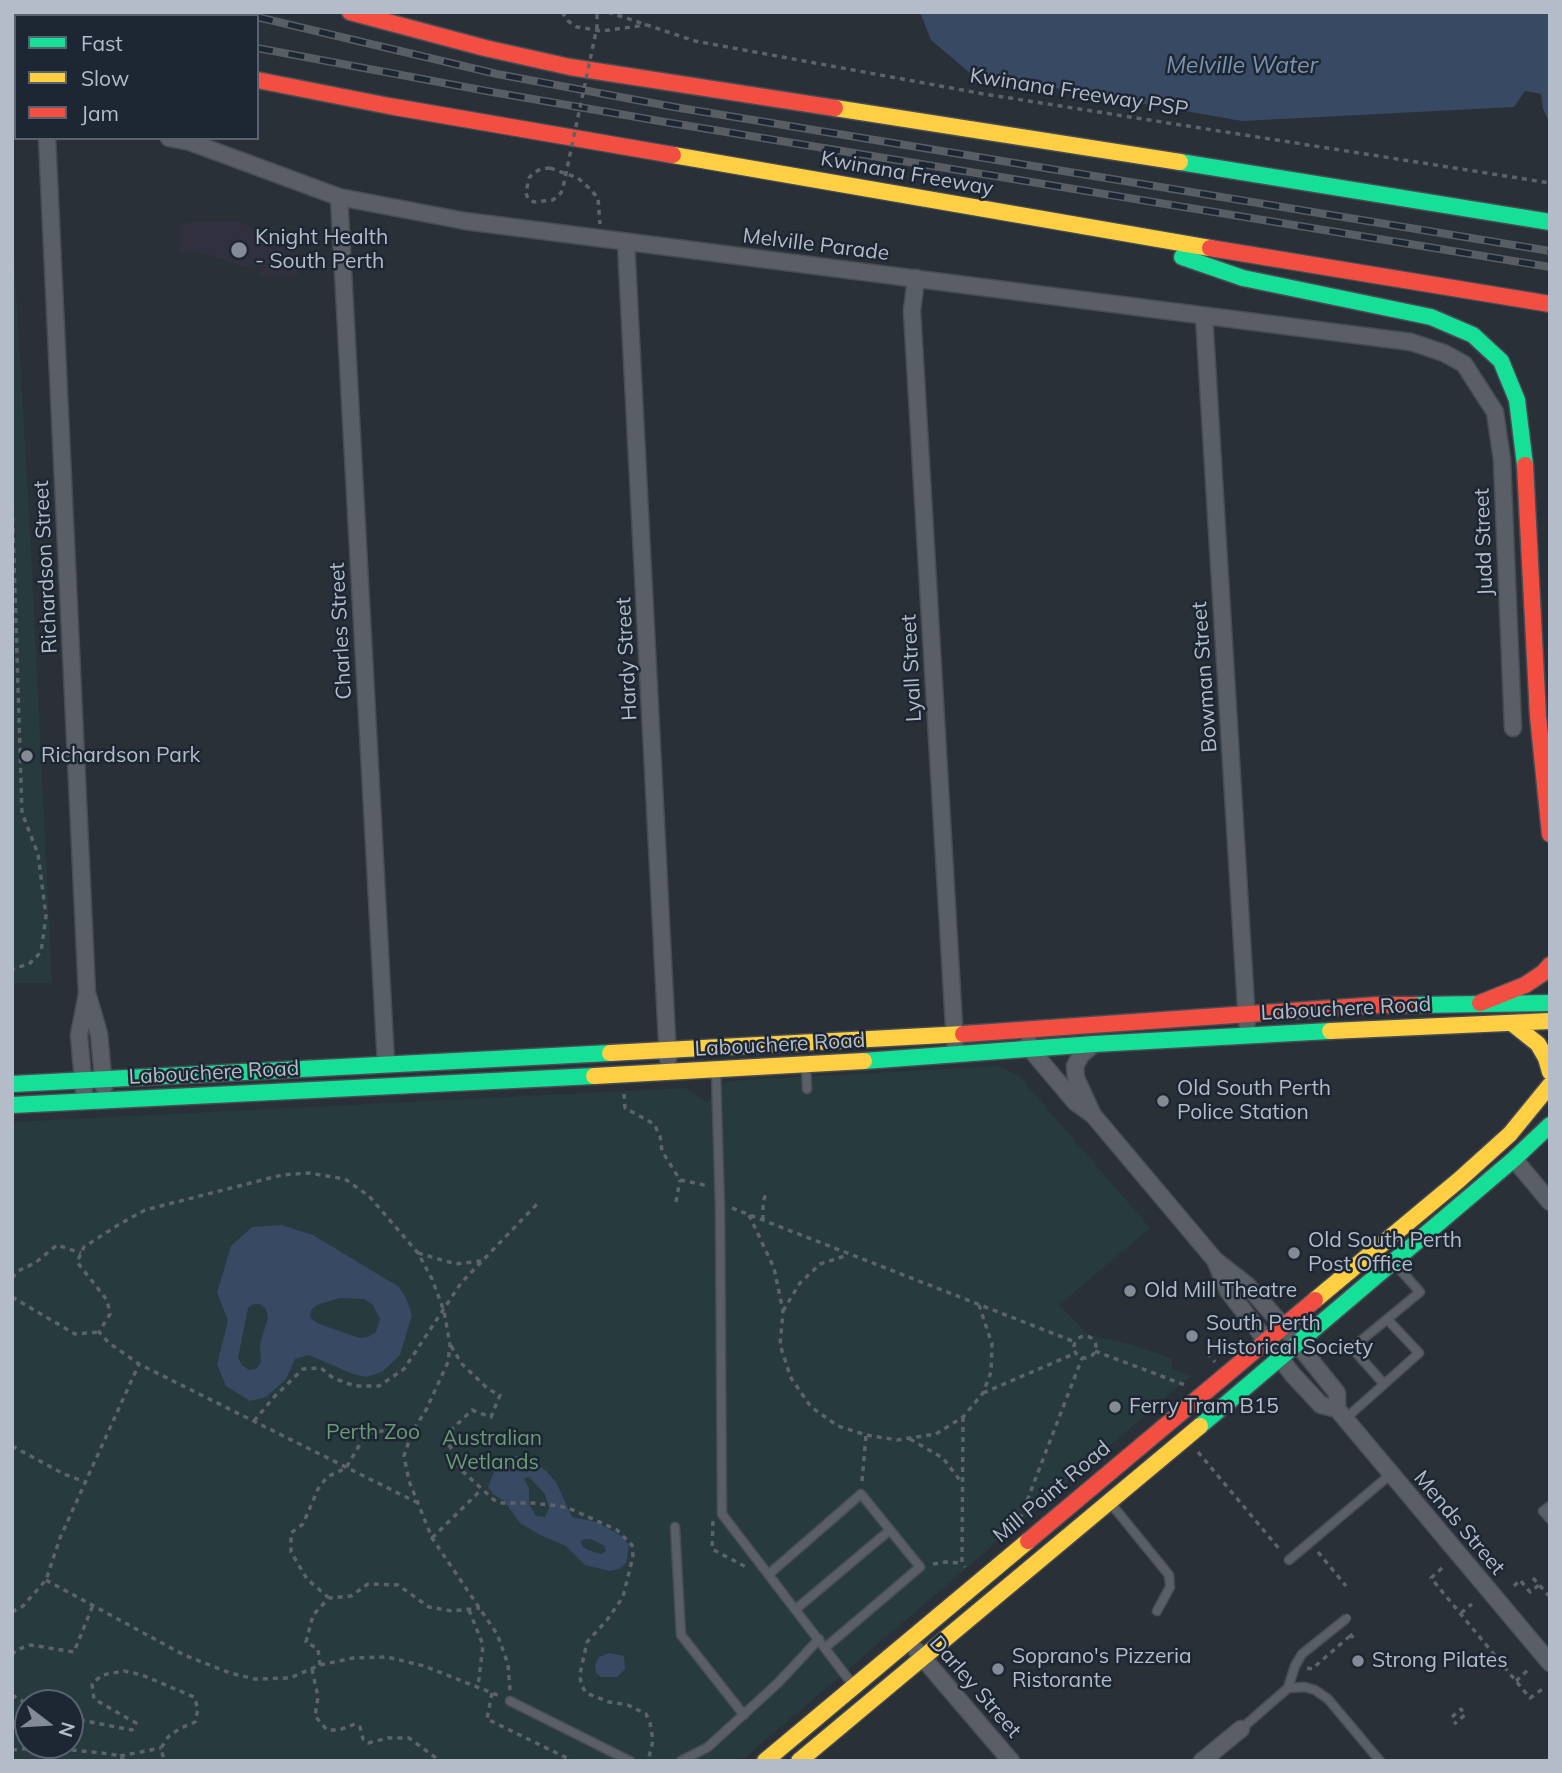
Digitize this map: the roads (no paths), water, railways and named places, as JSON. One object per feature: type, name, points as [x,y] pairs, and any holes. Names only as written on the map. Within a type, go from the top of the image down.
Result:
[{"type":"main road","points":[[350,12],[472,45],[570,67],[1550,222]]},
{"type":"main road","name":"Kwinana Freeway","points":[[259,80],[389,106],[1099,229],[1550,304]]},
{"type":"main road","points":[[1099,229],[1243,278],[1431,317],[1474,335],[1501,361],[1517,400],[1525,459],[1538,716],[1550,834]]},
{"type":"main road","points":[[1480,1003],[1525,985],[1550,965]]},
{"type":"main road","name":"Labouchere Road","points":[[12,1084],[842,1042],[1377,1005],[1550,1003]]},
{"type":"main road","name":"Labouchere Road","points":[[12,1105],[716,1070],[1247,1035],[1550,1021]]},
{"type":"main road","points":[[1513,1024],[1538,1044],[1550,1072]]},
{"type":"main road","name":"Mill Point Road","points":[[765,1761],[1459,1180],[1510,1134],[1550,1084]]},
{"type":"main road","points":[[799,1761],[1110,1503],[1514,1159],[1550,1125]]},
{"type":"street","name":"Richardson Street","points":[[47,140],[87,994],[79,1035],[86,1100]]},
{"type":"street","name":"Melville Parade","points":[[180,140],[339,197],[466,221],[1410,342],[1444,353],[1464,364]]},
{"type":"street","name":"Charles Street","points":[[339,197],[386,1064]]},
{"type":"street","name":"Hardy Street","points":[[626,243],[669,1072]]},
{"type":"street","name":"Lyall Street","points":[[916,278],[912,311],[956,1056]]},
{"type":"street","name":"Bowman Street","points":[[1204,316],[1247,1035]]},
{"type":"street","name":"Judd Street","points":[[1464,364],[1495,412],[1500,448],[1513,728]]},
{"type":"street","name":"Richardson Street","points":[[87,994],[99,1034],[105,1100]]},
{"type":"street","name":"Mends Street","points":[[1048,1027],[1075,1066],[1076,1078],[1093,1115]]},
{"type":"street","name":"Mends Street","points":[[1024,1029],[1032,1051],[1075,1102],[1093,1115],[1215,1260],[1247,1285],[1284,1327],[1337,1393],[1341,1414]]},
{"type":"street","points":[[1075,1066],[1081,1055],[1094,1044]]},
{"type":"street","points":[[1514,1159],[1550,1202]]},
{"type":"street","name":"Mends Street","points":[[1215,1260],[1228,1291],[1280,1357],[1321,1405],[1341,1414],[1547,1655]]},
{"type":"street","name":"Darley Street","points":[[907,1641],[1012,1761]]},
{"type":"street","points":[[1202,1761],[1241,1729]]},
{"type":"lane","points":[[806,1065],[807,1089]]},
{"type":"lane","points":[[716,1070],[720,1208],[722,1514],[826,1647],[853,1686]]},
{"type":"lane","points":[[1384,1384],[1352,1348],[1420,1292],[1393,1261]]},
{"type":"lane","points":[[1341,1414],[1384,1384],[1419,1353],[1387,1319]]},
{"type":"lane","points":[[1289,1560],[1391,1474]]},
{"type":"lane","points":[[769,1574],[861,1494],[920,1567],[826,1647]]},
{"type":"lane","points":[[1110,1503],[1169,1574],[1170,1587],[1157,1611]]},
{"type":"lane","points":[[1550,1506],[1543,1511],[1550,1519]]},
{"type":"lane","points":[[675,1527],[681,1635],[744,1715]]},
{"type":"lane","points":[[796,1609],[890,1530]]},
{"type":"lane","points":[[1241,1729],[1288,1688],[1302,1654],[1347,1618]]},
{"type":"lane","points":[[692,1761],[778,1684],[819,1639]]},
{"type":"lane","points":[[1288,1688],[1305,1687],[1328,1699],[1380,1761]]},
{"type":"lane","points":[[510,1701],[630,1761]]},
{"type":"lane","points":[[681,1761],[708,1747]]},
{"type":"water","name":"Melville Water","points":[[920,12],[1550,12],[1550,124],[1543,109],[1541,94],[1525,91],[1514,107],[1242,121],[970,73],[931,40]]},
{"type":"water","points":[[281,1225],[313,1235],[399,1287],[412,1315],[400,1355],[382,1372],[366,1377],[309,1355],[295,1359],[286,1379],[266,1397],[250,1401],[226,1386],[217,1364],[228,1320],[217,1293],[231,1246],[252,1227]],"holes":[[[340,1298],[364,1299],[373,1305],[380,1319],[376,1332],[359,1338],[317,1323],[310,1317],[311,1310],[317,1305]],[[253,1304],[260,1304],[266,1309],[268,1318],[260,1344],[261,1362],[256,1369],[249,1370],[238,1358],[248,1308]]]},
{"type":"water","points":[[521,1456],[545,1470],[556,1482],[572,1517],[596,1522],[620,1535],[629,1545],[626,1563],[619,1569],[610,1571],[585,1565],[566,1546],[520,1523],[504,1501],[488,1487],[496,1467],[504,1460]],"holes":[[[529,1477],[545,1494],[549,1508],[545,1517],[536,1516],[529,1504],[529,1489],[524,1478]],[[586,1539],[605,1546],[606,1551],[601,1554],[588,1550],[582,1546],[581,1541]]]},
{"type":"water","points":[[609,1653],[624,1656],[625,1669],[617,1677],[601,1677],[596,1673],[595,1665],[599,1657]]},
{"type":"railway","points":[[85,12],[94,14]]},
{"type":"railway","points":[[234,12],[242,14]]},
{"type":"railway","points":[[259,17],[497,74],[674,107],[1550,251]]},
{"type":"railway","points":[[259,48],[671,123],[1550,267]]},
{"type":"place","name":"Knight Health - South Perth","points":[[239,250]]},
{"type":"place","name":"Richardson Park","points":[[27,756]]},
{"type":"place","name":"Old South Perth Police Station","points":[[1163,1101]]},
{"type":"place","name":"Old South Perth Post Office","points":[[1294,1253]]},
{"type":"place","name":"Old Mill Theatre","points":[[1130,1291]]},
{"type":"place","name":"South Perth Historical Society","points":[[1192,1336]]},
{"type":"place","name":"Ferry Tram B15","points":[[1115,1407]]},
{"type":"place","name":"Strong Pilates","points":[[1358,1661]]},
{"type":"place","name":"Soprano's Pizzeria Ristorante","points":[[998,1669]]},
{"type":"park label","name":"Perth Zoo","points":[[373,1433]]},
{"type":"park label","name":"Australian Wetlands","points":[[492,1451]]}]
